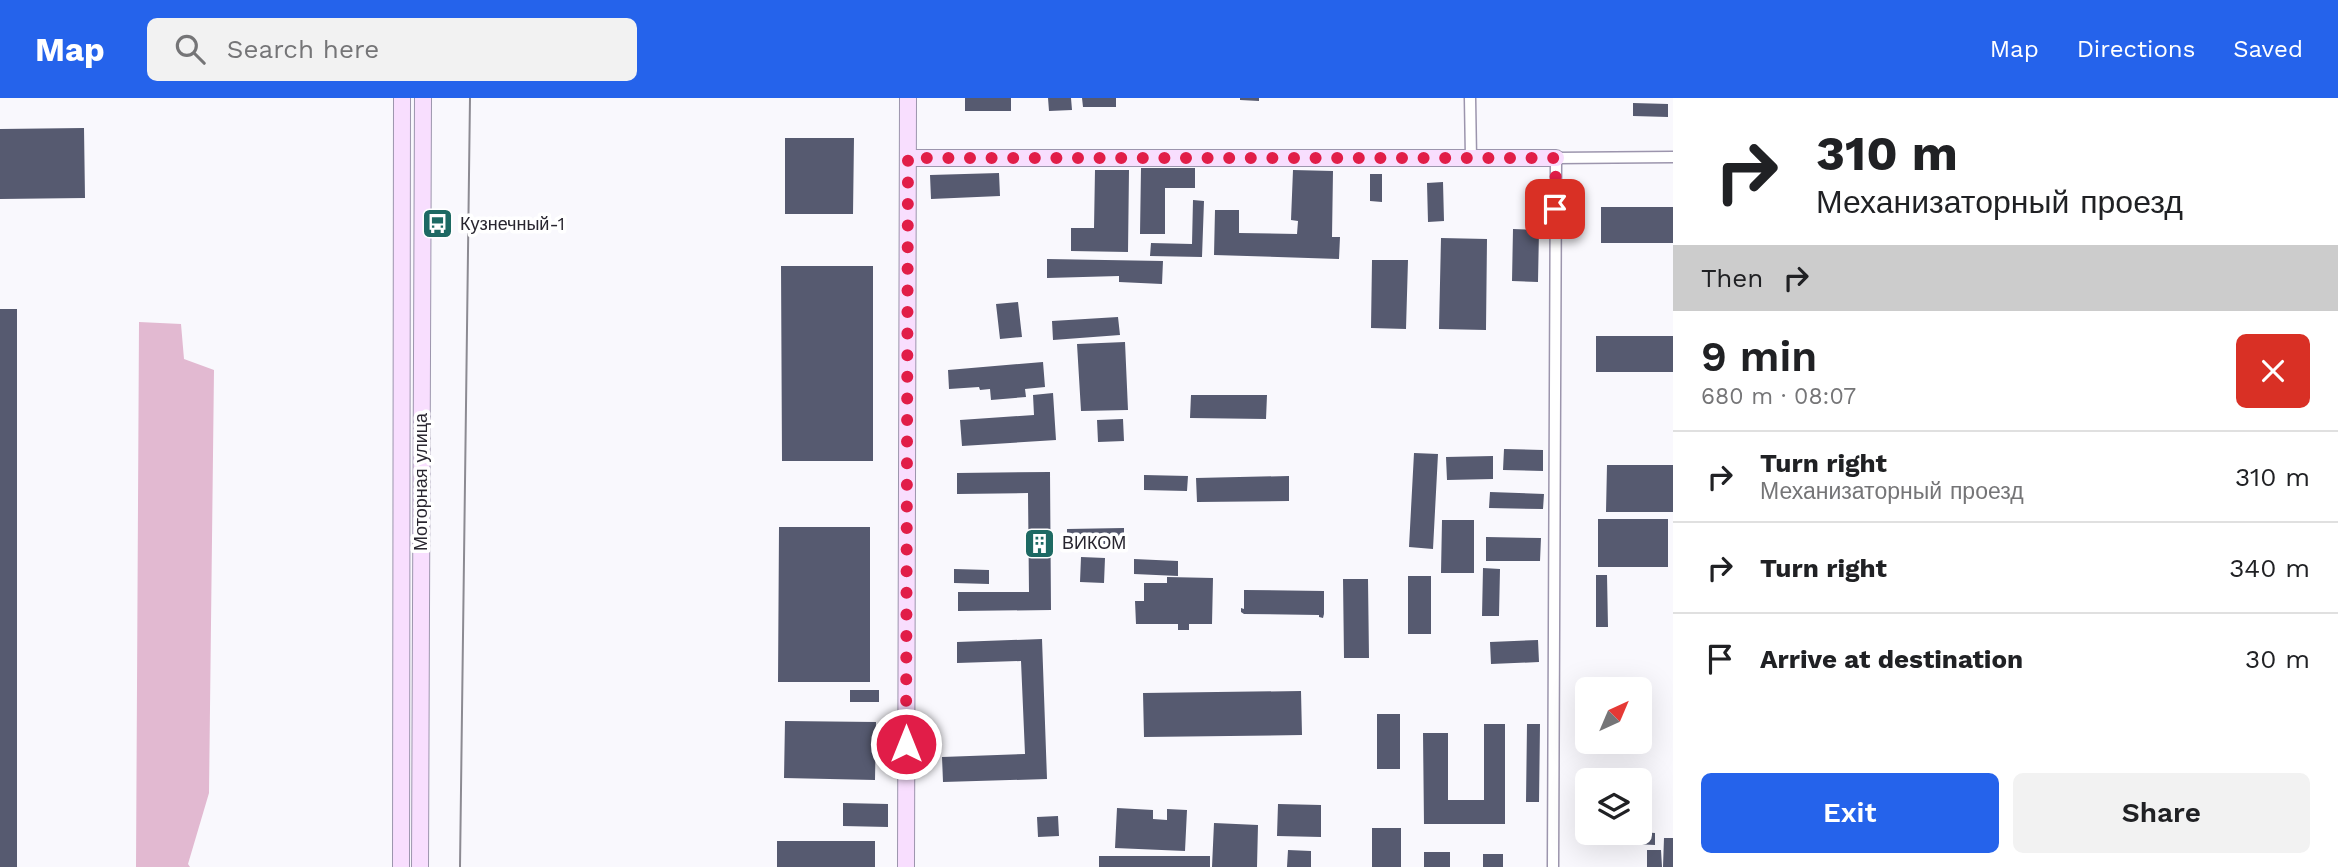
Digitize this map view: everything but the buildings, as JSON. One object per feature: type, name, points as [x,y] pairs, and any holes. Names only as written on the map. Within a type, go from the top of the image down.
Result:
[{"type":"main road","name":"Моторная улица","points":[[401,867],[402,98]]},
{"type":"main road","name":"Моторная улица","points":[[420,867],[423,98]]},
{"type":"main road","points":[[906,867],[908,98]]},
{"type":"main road","points":[[908,158],[1556,158]]},
{"type":"main road","points":[[401,572],[421,572]]},
{"type":"street","points":[[1470,98],[1471,158]]},
{"type":"street","points":[[1553,867],[1556,158],[1673,157]]},
{"type":"shaded area","points":[[139,322],[181,324],[184,359],[214,370],[209,793],[188,864],[190,867],[136,867]]},
{"type":"tram line","points":[[460,867],[470,98]]},
{"type":"place","name":"Кузнечный-1","points":[[437,224]]},
{"type":"place","name":"ВИКОМ","points":[[1039,543]]},
{"type":"route","points":[[906,744],[908,158],[1556,158],[1555,209]]}]
